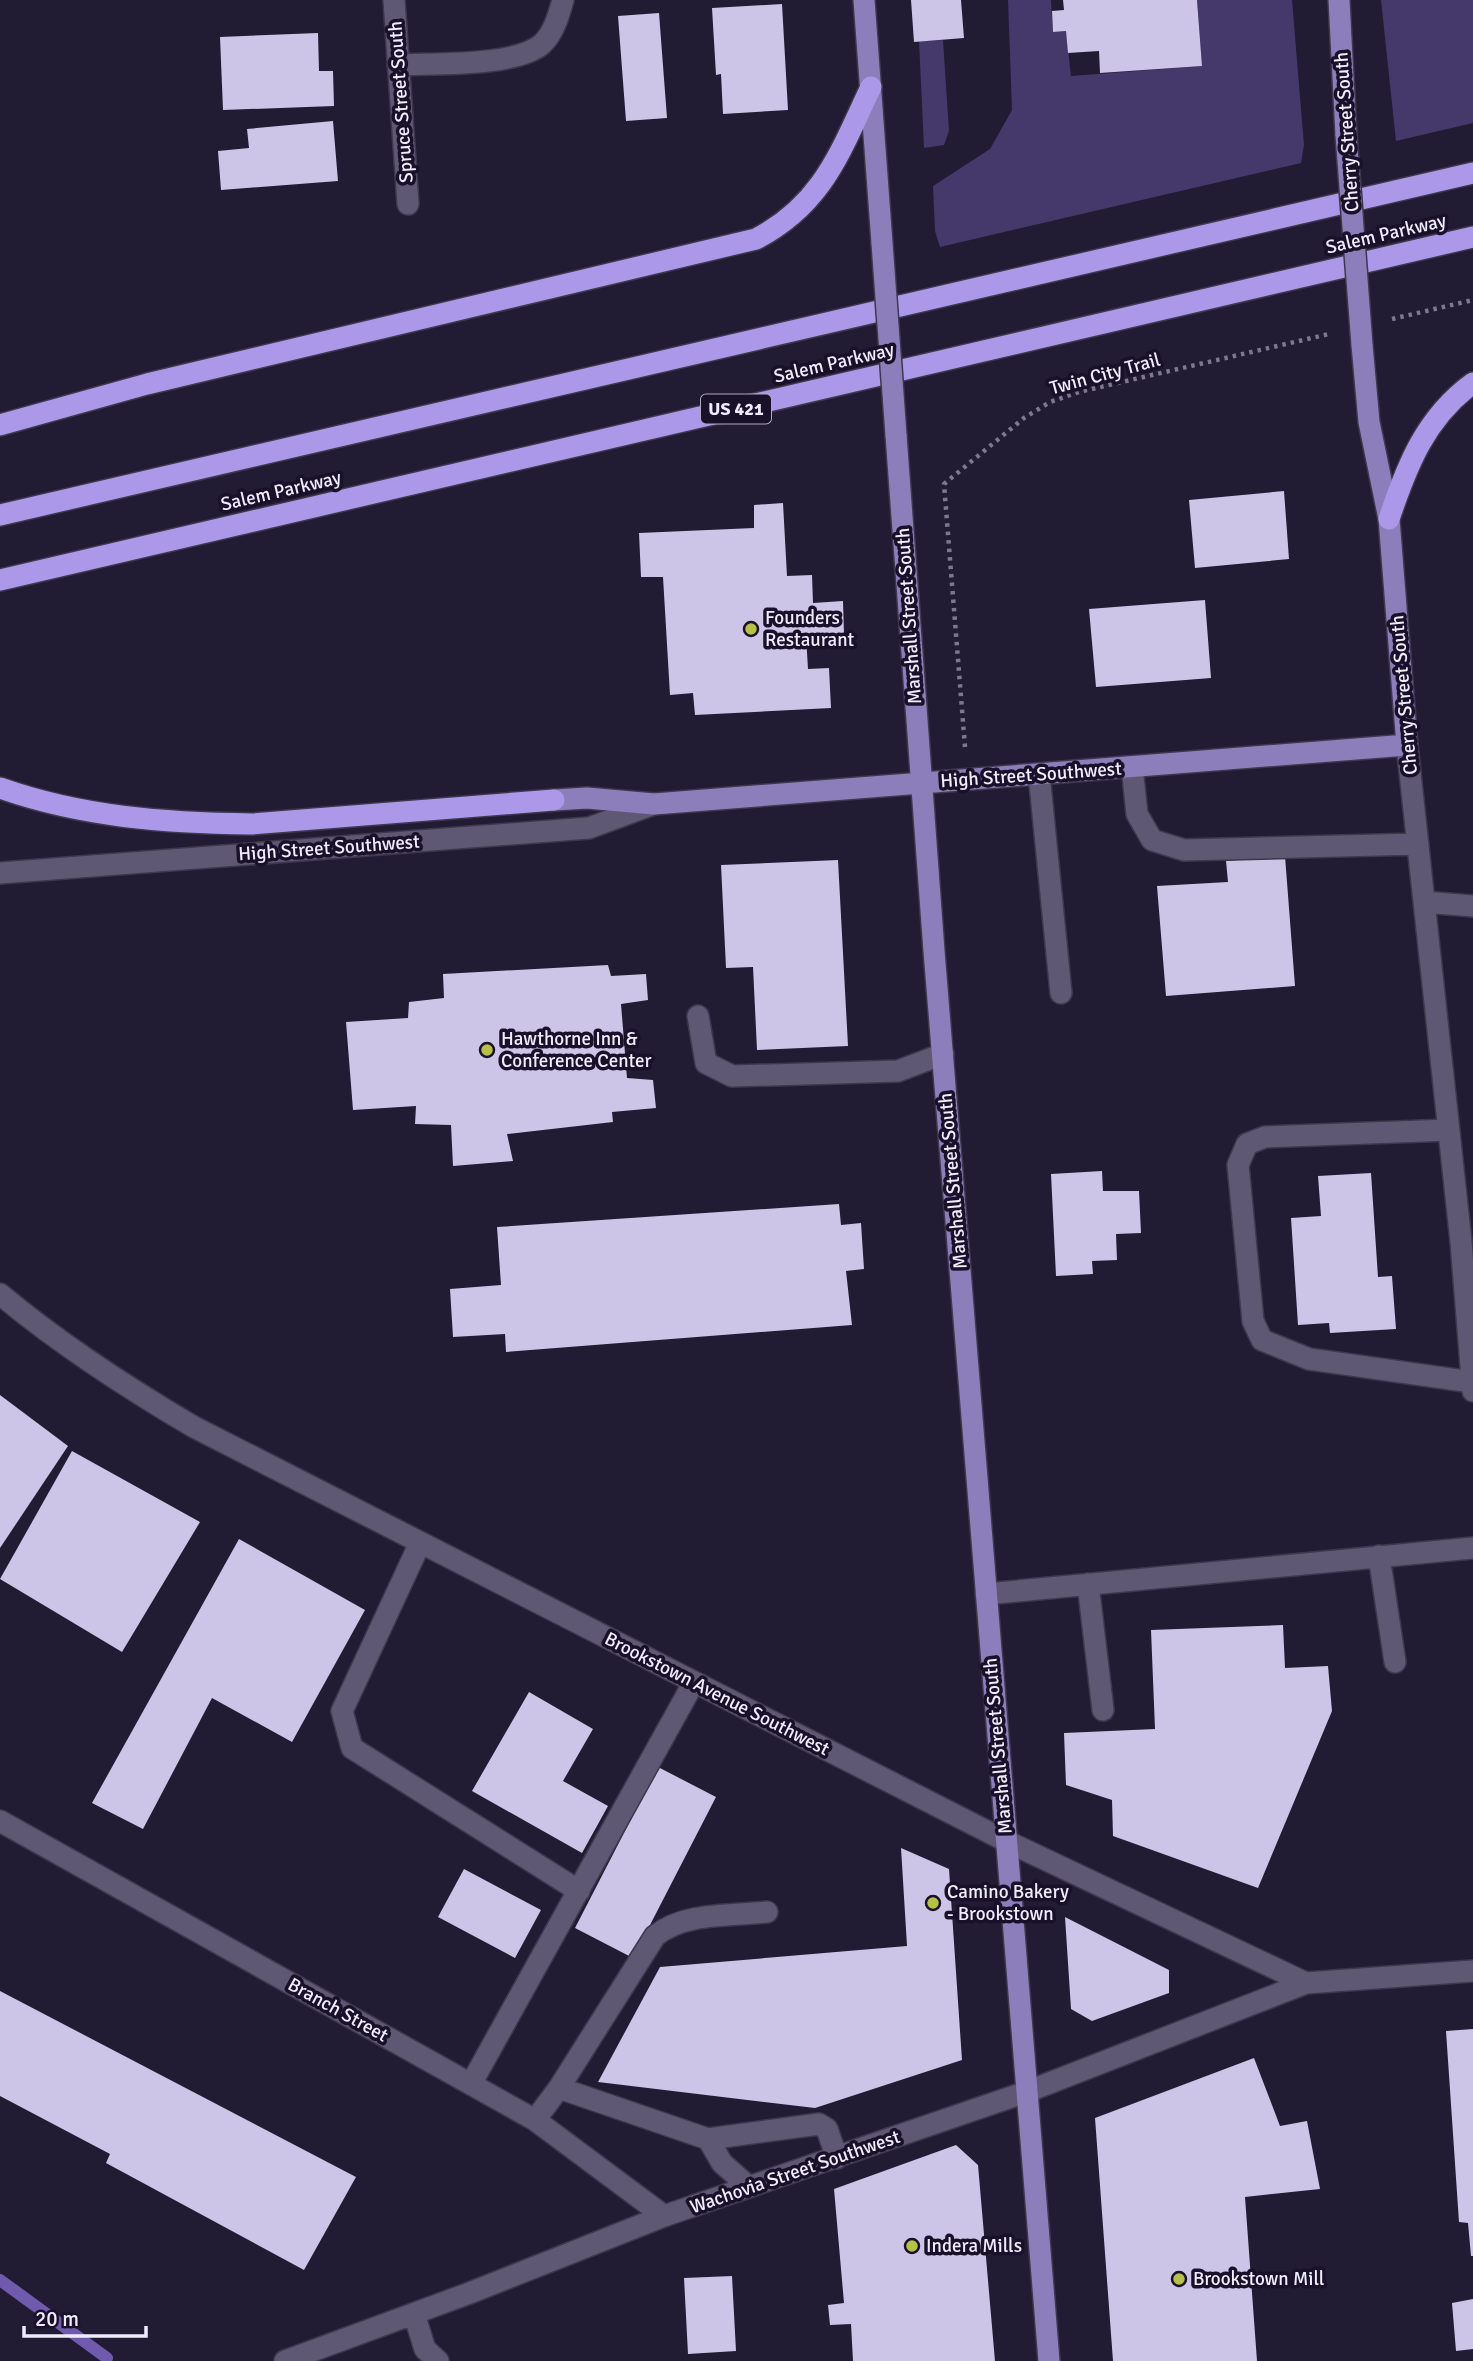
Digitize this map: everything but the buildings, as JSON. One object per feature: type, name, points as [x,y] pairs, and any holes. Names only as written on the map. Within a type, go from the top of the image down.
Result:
[{"type":"highway","points":[[0,425],[147,384],[755,239],[777,228],[814,195],[828,175],[871,88]]},
{"type":"highway","name":"Salem Parkway","points":[[0,515],[1473,173]]},
{"type":"highway","name":"Salem Parkway","points":[[0,580],[1473,237]]},
{"type":"highway","points":[[1389,519],[1418,445],[1450,402],[1473,383]]},
{"type":"highway","points":[[0,788],[109,816],[206,824],[252,824],[554,800]]},
{"type":"main road","name":"Marshall Street South","points":[[864,0],[921,783],[1049,2361]]},
{"type":"main road","name":"Cherry Street South","points":[[1339,0],[1346,135],[1369,422],[1389,519],[1407,745]]},
{"type":"main road","name":"High Street Southwest","points":[[554,800],[587,798],[654,804],[1407,745]]},
{"type":"street","name":"Spruce Street South","points":[[394,0],[408,204]]},
{"type":"street","points":[[398,65],[495,61],[519,56],[543,43],[556,23],[563,0]]},
{"type":"street","name":"Cherry Street South","points":[[1407,745],[1449,1130],[1473,1391]]},
{"type":"street","points":[[1132,767],[1137,814],[1152,839],[1184,850],[1418,844]]},
{"type":"street","points":[[1039,774],[1061,993]]},
{"type":"street","name":"High Street Southwest","points":[[0,873],[589,828],[654,804]]},
{"type":"street","points":[[1424,902],[1473,906]]},
{"type":"street","points":[[698,1016],[706,1063],[732,1076],[898,1071],[943,1054]]},
{"type":"street","points":[[1449,1130],[1265,1137],[1247,1144],[1238,1166],[1239,1178],[1253,1321],[1262,1340],[1309,1359],[1472,1382]]},
{"type":"street","name":"Brookstown Avenue Southwest","points":[[0,1294],[42,1329],[121,1385],[194,1427],[1006,1841],[1306,1983],[1473,1971]]},
{"type":"street","points":[[420,1542],[342,1711],[352,1748],[579,1891]]},
{"type":"street","points":[[986,1594],[1473,1548]]},
{"type":"street","points":[[1379,1556],[1395,1662]]},
{"type":"street","points":[[1088,1584],[1104,1710]]},
{"type":"street","points":[[471,2084],[694,1682]]},
{"type":"street","name":"Branch Street","points":[[0,1821],[535,2119],[664,2216]]},
{"type":"street","points":[[535,2119],[559,2088],[654,1936],[683,1920],[767,1912]]},
{"type":"street","name":"Wachovia Street Southwest","points":[[285,2361],[414,2314],[664,2216],[1029,2091],[1306,1983]]},
{"type":"street","points":[[559,2088],[708,2139],[819,2124],[827,2129],[837,2158]]},
{"type":"street","points":[[708,2139],[722,2163],[749,2187]]},
{"type":"street","points":[[414,2314],[425,2349],[438,2361]]},
{"type":"path","points":[[1378,322],[1473,300]]},
{"type":"path","name":"Twin City Trail","points":[[965,747],[944,484],[1024,418],[1050,402],[1079,392],[1337,332]]},
{"type":"shaded area","points":[[1008,0],[1051,0],[1053,32],[1066,31],[1071,76],[1202,66],[1197,0],[1292,0],[1304,145],[1301,163],[940,247],[935,231],[933,186],[990,149],[1012,110]]},
{"type":"shaded area","points":[[1381,0],[1473,0],[1473,123],[1396,141]]},
{"type":"shaded area","points":[[943,40],[949,131],[944,145],[924,148],[919,41]]},
{"type":"waterway","points":[[0,2280],[107,2358]]},
{"type":"place","name":"Founders Restaurant","points":[[751,629]]},
{"type":"place","name":"Hawthorne Inn & Conference Center","points":[[487,1050]]},
{"type":"place","name":"Camino Bakery - Brookstown","points":[[933,1903]]},
{"type":"place","name":"Indera Mills","points":[[912,2246]]},
{"type":"place","name":"Brookstown Mill","points":[[1179,2279]]}]
